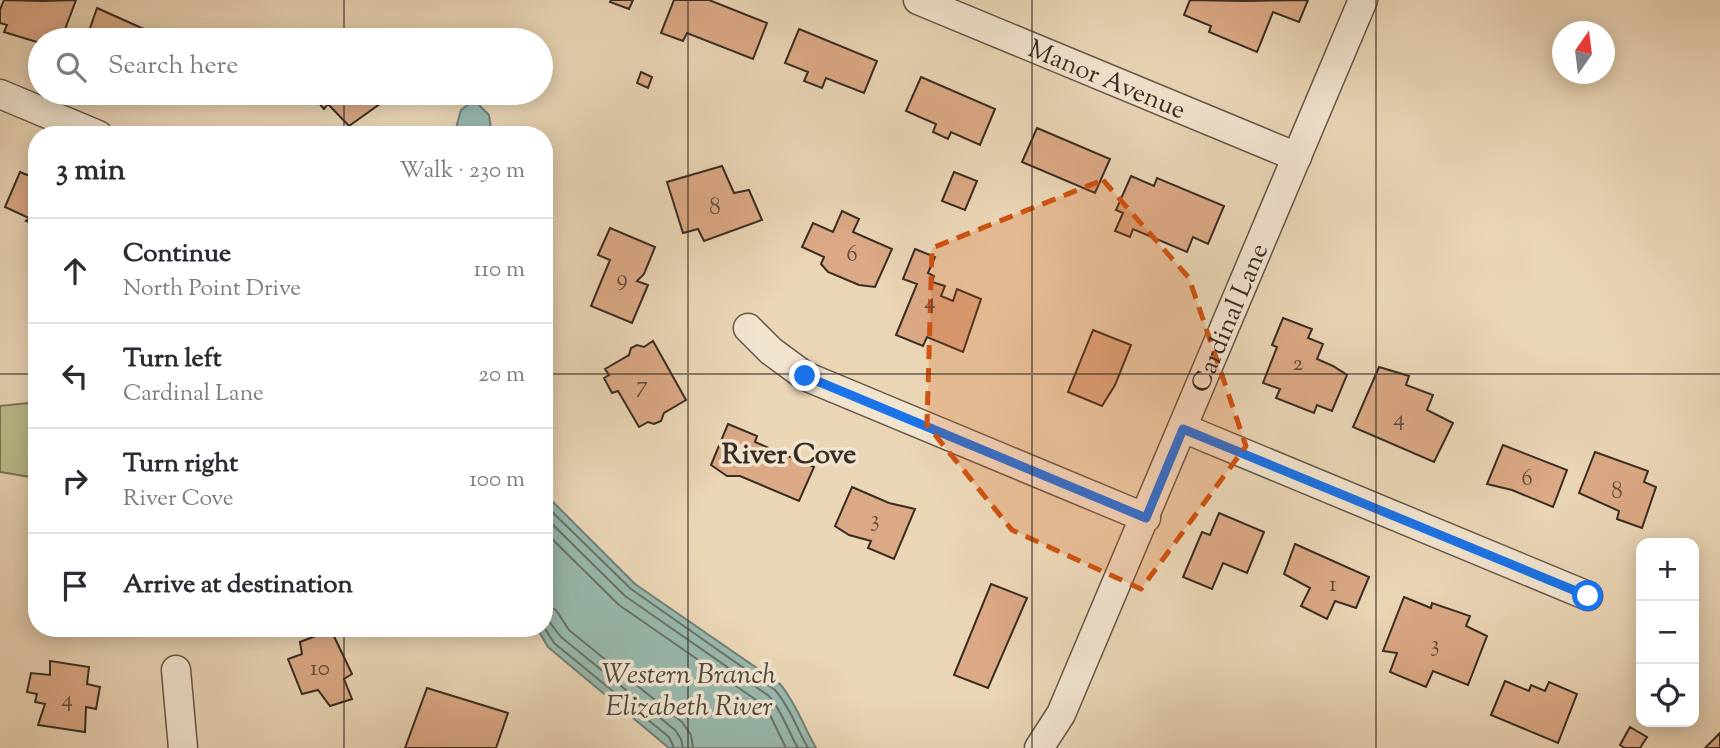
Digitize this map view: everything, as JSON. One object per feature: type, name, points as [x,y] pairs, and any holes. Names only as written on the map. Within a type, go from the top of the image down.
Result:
[{"type":"street","name":"Manor Avenue","points":[[918,0],[1297,157]]},
{"type":"street","name":"Cardinal Lane","points":[[1039,748],[1061,714],[1146,518],[1363,0]]},
{"type":"street","points":[[0,94],[76,126]]},
{"type":"street","points":[[748,328],[771,351],[805,376],[1146,518]]},
{"type":"street","points":[[1183,429],[1588,596]]},
{"type":"street","points":[[176,670],[183,748]]},
{"type":"highlighted area","points":[[1103,180],[1189,278],[1246,446],[1141,589],[1012,530],[927,425],[932,248]]},
{"type":"green space","points":[[28,403],[28,477],[0,472],[0,406]]},
{"type":"water","points":[[467,105],[479,105],[489,115],[491,126],[457,126],[461,110]]},
{"type":"water","name":"Western Branch Elizabeth River","points":[[553,502],[635,584],[780,684],[816,748],[669,748],[548,647],[542,637],[553,637]]},
{"type":"building","points":[[4,0],[76,0],[66,28],[28,28],[28,39],[4,32],[7,25],[0,23],[0,10]]},
{"type":"building","points":[[633,0],[629,9],[610,2]]},
{"type":"building","points":[[674,0],[709,0],[767,23],[753,59],[687,33],[683,41],[661,33]]},
{"type":"building","points":[[1190,0],[1308,0],[1299,22],[1273,12],[1257,52],[1209,32],[1211,26],[1184,15]]},
{"type":"building","points":[[97,8],[142,28],[90,28]]},
{"type":"building","points":[[799,29],[877,61],[864,93],[826,78],[822,88],[804,81],[808,72],[785,63]]},
{"type":"building","points":[[641,72],[652,77],[648,88],[637,83]]},
{"type":"building","points":[[921,77],[995,109],[980,145],[951,132],[948,139],[933,132],[936,124],[906,111]]},
{"type":"building","points":[[329,105],[378,105],[349,126]]},
{"type":"building","points":[[1037,128],[1110,159],[1095,193],[1022,162]]},
{"type":"building","points":[[722,166],[734,193],[749,190],[762,220],[704,241],[698,229],[683,233],[667,182]]},
{"type":"building","points":[[20,172],[28,175],[28,218],[5,207]]},
{"type":"building","points":[[954,172],[977,181],[965,210],[942,201]]},
{"type":"building","points":[[1131,176],[1154,186],[1157,178],[1224,206],[1208,244],[1193,237],[1187,252],[1133,229],[1130,237],[1115,231],[1123,213],[1116,210]]},
{"type":"building","points":[[842,211],[859,219],[853,232],[892,249],[875,287],[859,285],[828,272],[821,264],[824,257],[802,247],[813,223],[833,232]]},
{"type":"building","points":[[610,228],[655,247],[644,274],[637,281],[648,285],[632,323],[591,306],[610,260],[598,255]]},
{"type":"building","points":[[915,249],[935,257],[928,273],[934,276],[932,282],[945,286],[941,296],[953,301],[957,289],[981,299],[963,352],[927,337],[923,346],[896,335],[917,284],[903,279]]},
{"type":"building","points":[[1283,318],[1312,329],[1308,338],[1323,344],[1317,359],[1347,375],[1332,411],[1317,405],[1314,413],[1276,398],[1280,389],[1263,383],[1277,347],[1272,345]]},
{"type":"building","points":[[1093,330],[1131,345],[1115,385],[1102,406],[1068,392]]},
{"type":"building","points":[[653,341],[686,400],[664,413],[661,421],[654,424],[648,422],[639,427],[618,391],[612,393],[604,378],[609,375],[605,369],[629,355],[631,348],[637,345],[644,347]]},
{"type":"building","points":[[1379,367],[1409,376],[1406,385],[1433,395],[1427,410],[1453,423],[1434,462],[1353,427]]},
{"type":"building","points":[[728,424],[757,436],[755,442],[814,467],[799,501],[740,476],[727,476],[711,465]]},
{"type":"building","points":[[1503,445],[1567,470],[1553,507],[1512,490],[1487,484]]},
{"type":"building","points":[[1595,452],[1648,471],[1644,482],[1656,487],[1642,528],[1617,519],[1619,511],[1579,493]]},
{"type":"building","points":[[852,487],[889,503],[915,509],[894,559],[868,548],[871,541],[849,535],[835,526]]},
{"type":"building","points":[[1219,513],[1264,532],[1247,573],[1223,563],[1212,589],[1183,577],[1202,532],[1210,535]]},
{"type":"building","points":[[1295,544],[1369,577],[1356,608],[1335,601],[1327,619],[1301,606],[1310,588],[1284,574]]},
{"type":"building","points":[[991,584],[1027,598],[988,688],[954,675]]},
{"type":"building","points":[[1404,597],[1431,608],[1432,603],[1470,616],[1466,626],[1487,636],[1468,685],[1433,671],[1426,687],[1390,672],[1397,653],[1383,651]]},
{"type":"building","points":[[313,637],[334,637],[352,674],[344,679],[352,699],[330,706],[318,690],[302,694],[288,659],[302,654],[300,642]]},
{"type":"building","points":[[50,661],[89,667],[87,684],[100,687],[96,709],[86,707],[85,732],[38,725],[45,704],[35,702],[37,694],[27,692],[31,673],[50,675]]},
{"type":"building","points":[[1505,681],[1529,691],[1531,685],[1545,691],[1549,682],[1577,694],[1558,743],[1491,715]]},
{"type":"building","points":[[427,688],[508,713],[496,748],[405,748]]},
{"type":"building","points":[[1630,727],[1647,737],[1640,748],[1625,748],[1620,745]]},
{"type":"building","points":[[1720,733],[1720,748],[1705,748]]},
{"type":"district","name":"River Cove","points":[[789,453]]},
{"type":"route","points":[[805,376],[1146,518],[1183,429],[1588,596]]}]
